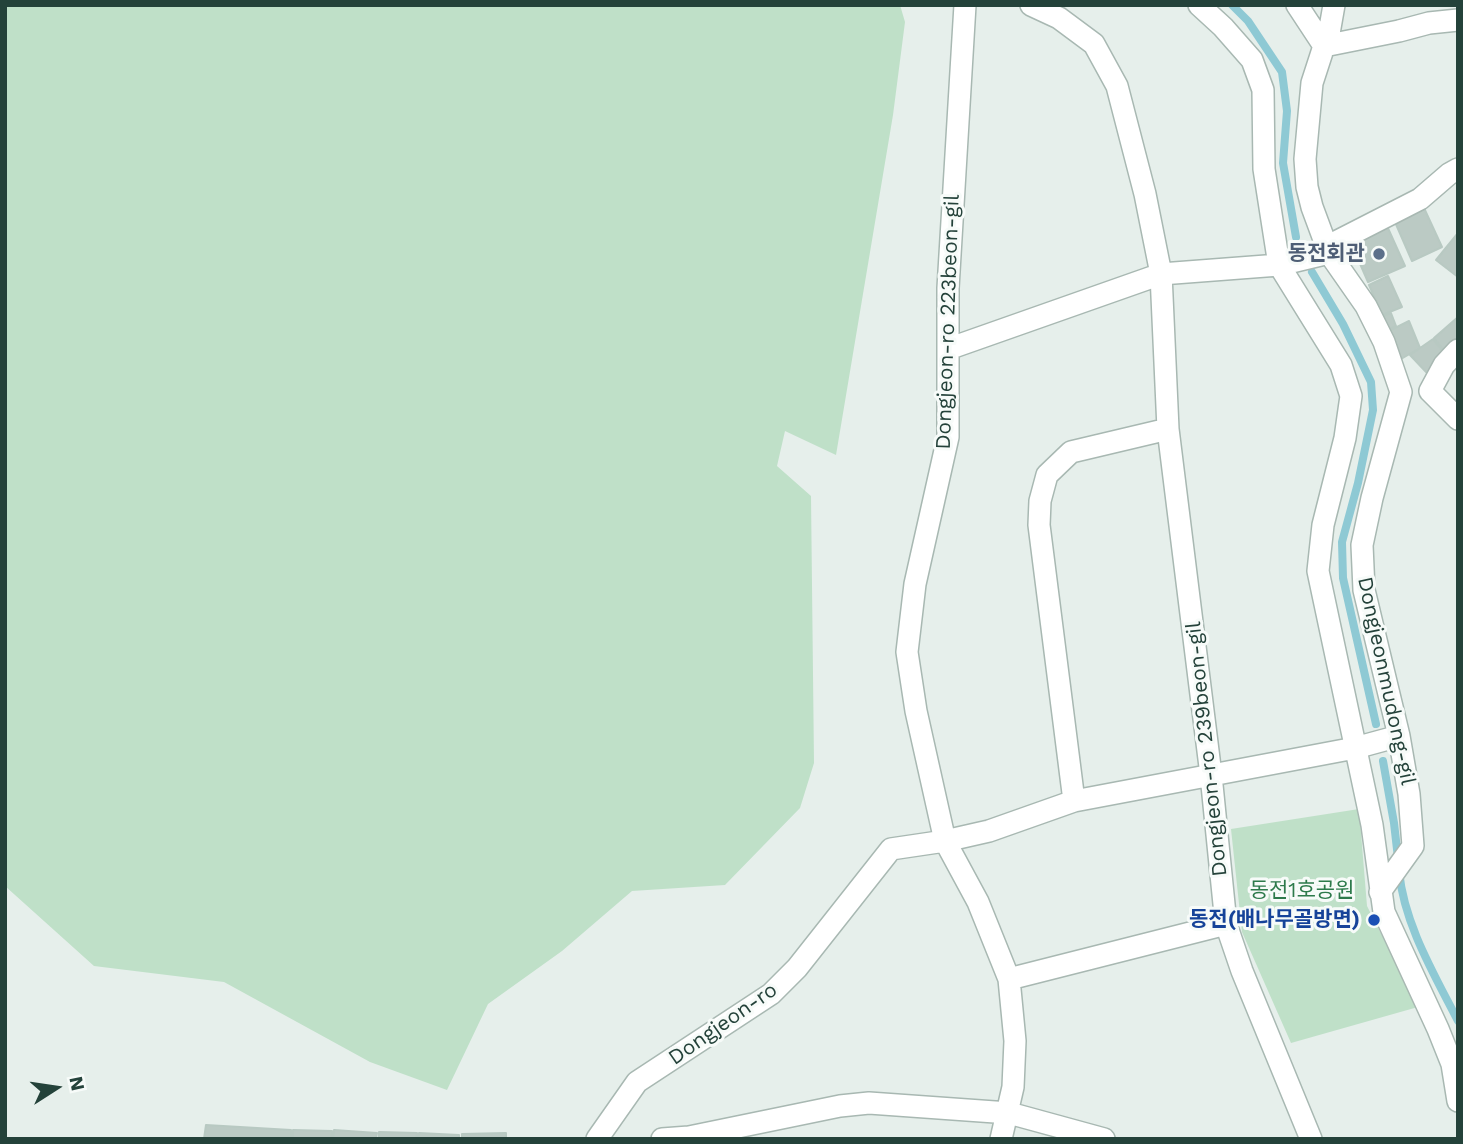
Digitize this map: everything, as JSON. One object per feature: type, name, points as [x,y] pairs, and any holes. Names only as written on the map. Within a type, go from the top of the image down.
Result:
[{"type":"street","name":"Dongjeon-ro 223beon-gil","points":[[965,5],[948,288],[948,437],[915,583],[908,652],[916,710],[945,841],[978,902],[1009,979],[1015,1041],[1013,1087],[1001,1139]]},
{"type":"street","name":"Dongjeon-ro 239beon-gil","points":[[1031,5],[1059,18],[1094,44],[1117,86],[1145,194],[1161,274],[1168,429],[1211,775],[1226,924],[1242,971],[1311,1139]]},
{"type":"street","points":[[1199,5],[1252,60],[1263,90],[1264,169],[1279,265],[1340,365],[1351,396],[1345,438],[1323,525],[1318,571],[1372,825],[1382,902],[1452,1064],[1458,1101]]},
{"type":"street","points":[[1297,5],[1325,45]]},
{"type":"street","points":[[1334,5],[1325,45],[1312,83],[1305,159],[1310,197],[1327,250],[1372,318],[1384,342],[1401,392],[1430,391],[1458,419]]},
{"type":"street","points":[[1325,45],[1429,23],[1458,20]]},
{"type":"street","points":[[948,349],[1161,274],[1279,265],[1327,250],[1420,199],[1458,169]]},
{"type":"street","points":[[1430,391],[1444,365],[1458,350]]},
{"type":"street","name":"Dongjeonmudong-gil","points":[[1382,902],[1413,846],[1409,794],[1399,736],[1364,590],[1362,545],[1401,392]]},
{"type":"street","points":[[1074,801],[1039,525],[1040,501],[1047,475],[1070,452],[1168,429]]},
{"type":"street","points":[[945,841],[989,831],[1074,801],[1355,747],[1399,736]]},
{"type":"street","name":"Dongjeon-ro","points":[[597,1139],[637,1082],[771,994],[797,968],[891,849],[945,841]]},
{"type":"street","points":[[1009,979],[1226,924]]},
{"type":"street","points":[[662,1139],[689,1137],[859,1104],[1009,1113],[1104,1139]]},
{"type":"green space","points":[[5,5],[900,5],[905,22],[893,115],[836,455],[785,431],[777,466],[811,496],[814,763],[800,808],[725,885],[632,891],[562,951],[488,1004],[447,1090],[370,1062],[224,982],[94,966],[5,886]]},
{"type":"green space","name":"동전1호공원","points":[[1359,809],[1367,906],[1418,1007],[1291,1043],[1242,932],[1231,829]]},
{"type":"building","points":[[1424,208],[1442,247],[1412,261],[1395,222]]},
{"type":"building","points":[[1387,226],[1405,266],[1368,282],[1351,243]]},
{"type":"building","points":[[1458,233],[1458,277],[1436,260]]},
{"type":"building","points":[[1388,276],[1402,307],[1382,315],[1369,285]]},
{"type":"building","points":[[1391,313],[1396,326],[1388,330],[1383,316]]},
{"type":"building","points":[[1458,317],[1458,340],[1445,352],[1434,338]]},
{"type":"building","points":[[1409,321],[1420,348],[1401,359],[1389,331]]},
{"type":"building","points":[[1433,339],[1445,354],[1427,373],[1410,355]]},
{"type":"building","points":[[206,1125],[291,1130],[291,1139],[204,1139]]},
{"type":"building","points":[[293,1130],[332,1131],[331,1139],[293,1139]]},
{"type":"building","points":[[334,1130],[377,1133],[376,1139],[333,1139]]},
{"type":"building","points":[[379,1132],[417,1133],[416,1139],[379,1139]]},
{"type":"building","points":[[419,1133],[459,1135],[459,1139],[418,1139]]},
{"type":"building","points":[[506,1133],[506,1139],[462,1139],[462,1134]]},
{"type":"waterway","points":[[1232,5],[1248,21],[1282,72],[1287,111],[1283,163],[1296,237]]},
{"type":"waterway","points":[[1312,272],[1343,324],[1371,382],[1373,410],[1342,542],[1343,578],[1376,724]]},
{"type":"waterway","points":[[1383,761],[1398,858]]},
{"type":"waterway","points":[[1399,871],[1402,891],[1414,929],[1458,1021]]},
{"type":"place","name":"동전회관","points":[[1379,254]]},
{"type":"place","name":"동전(배나무골방면)","points":[[1374,920]]}]
